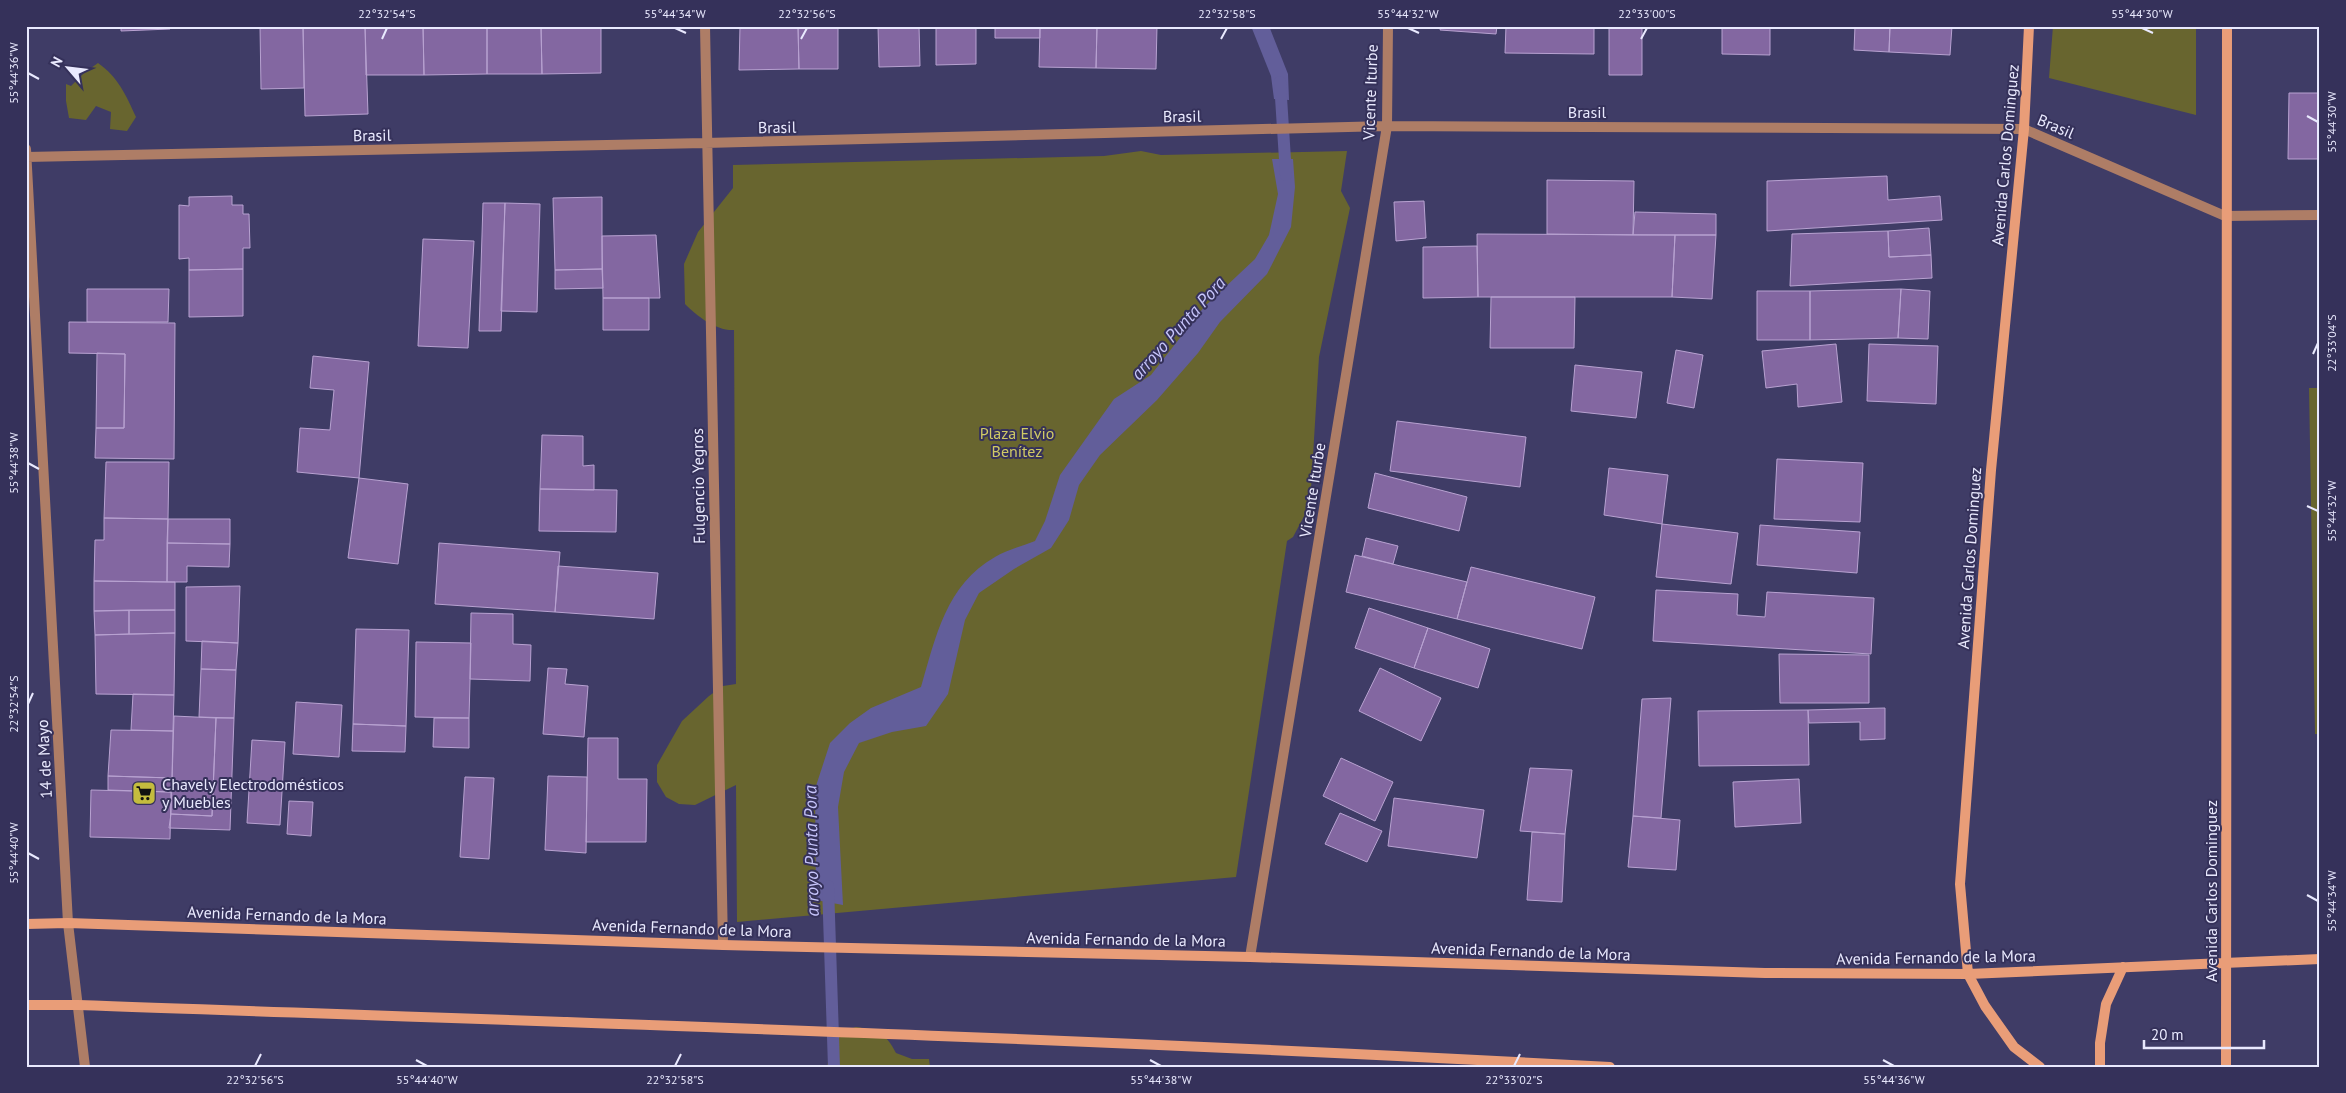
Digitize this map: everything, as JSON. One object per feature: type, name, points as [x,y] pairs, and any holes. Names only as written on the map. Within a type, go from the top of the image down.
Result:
[{"type":"main road","name":"Avenida Carlos Dominguez","points":[[2029,26],[2024,128],[1991,470],[1961,874],[1968,974],[1985,1006],[2014,1047],[2040,1067]]},
{"type":"main road","name":"Avenida Carlos Dominguez","points":[[2226,1067],[2227,550],[2225,216],[2227,26]]},
{"type":"main road","name":"Avenida Fernando de la Mora","points":[[26,924],[68,923],[723,945],[1765,973],[1968,974],[2320,959]]},
{"type":"main road","points":[[2100,1067],[2100,1043],[2106,1004],[2123,967]]},
{"type":"main road","points":[[26,1005],[78,1004],[890,1033],[1297,1049],[1610,1067]]},
{"type":"street","name":"Fulgencio Yegros","points":[[704,26],[723,945]]},
{"type":"street","name":"Vicente Iturbe","points":[[1250,958],[1386,126],[1388,26]]},
{"type":"street","name":"Brasil","points":[[26,157],[706,144],[1386,126],[2024,128],[2225,216],[2320,215]]},
{"type":"street","name":"14 de Mayo","points":[[26,149],[68,923],[85,1067]]},
{"type":"green space","points":[[2053,26],[2196,26],[2196,115],[2049,78]]},
{"type":"green space","points":[[98,63],[116,80],[136,117],[127,131],[110,129],[111,112],[96,106],[86,120],[69,118],[66,84],[71,86]]},
{"type":"green space","name":"Plaza Elvio Benítez","points":[[1141,151],[1161,155],[1347,151],[1341,191],[1350,208],[1319,357],[1310,505],[1293,537],[1287,541],[1236,877],[737,922],[736,785],[695,805],[679,804],[666,797],[657,782],[657,765],[682,721],[723,686],[736,684],[734,330],[727,330],[714,325],[701,318],[685,304],[684,264],[698,232],[733,188],[733,165],[1104,156]]},
{"type":"green space","points":[[2309,388],[2320,388],[2320,734],[2315,734]]},
{"type":"green space","points":[[856,1027],[876,1031],[889,1041],[896,1053],[912,1059],[929,1059],[930,1067],[827,1067],[831,1048],[840,1032]]},
{"type":"shaded area","points":[[1251,26],[1269,26],[1288,74],[1289,100],[1274,99],[1271,76]]},
{"type":"shaded area","points":[[1272,159],[1293,159],[1295,187],[1291,227],[1267,274],[1220,322],[1198,353],[1157,400],[1100,455],[1079,485],[1069,520],[1051,548],[1014,569],[979,593],[965,620],[948,694],[926,726],[892,732],[859,743],[844,772],[838,807],[843,905],[816,900],[815,789],[830,743],[850,723],[871,708],[921,687],[945,613],[965,582],[978,569],[995,557],[1035,541],[1045,521],[1060,475],[1114,399],[1151,375],[1204,307],[1255,259],[1269,235],[1278,194]]},
{"type":"building","points":[[121,26],[170,26],[170,29],[121,31]]},
{"type":"building","points":[[260,26],[303,26],[304,88],[261,89]]},
{"type":"building","points":[[303,26],[365,26],[368,114],[305,116]]},
{"type":"building","points":[[365,26],[423,26],[424,75],[366,75]]},
{"type":"building","points":[[423,26],[487,26],[487,74],[424,75]]},
{"type":"building","points":[[487,26],[541,26],[542,74],[487,74]]},
{"type":"building","points":[[541,26],[601,26],[601,73],[542,74]]},
{"type":"building","points":[[740,26],[798,26],[799,69],[739,70]]},
{"type":"building","points":[[798,26],[838,26],[838,69],[799,69]]},
{"type":"building","points":[[878,26],[919,26],[920,66],[879,67]]},
{"type":"building","points":[[936,26],[976,26],[976,64],[936,65]]},
{"type":"building","points":[[995,26],[1040,26],[1040,38],[995,38]]},
{"type":"building","points":[[1040,26],[1097,26],[1096,68],[1039,67]]},
{"type":"building","points":[[1097,26],[1157,26],[1156,69],[1096,68]]},
{"type":"building","points":[[1441,26],[1497,26],[1496,34],[1440,30]]},
{"type":"building","points":[[1506,26],[1594,26],[1594,54],[1505,53]]},
{"type":"building","points":[[1609,26],[1642,26],[1642,75],[1609,75]]},
{"type":"building","points":[[1722,26],[1770,26],[1770,55],[1722,54]]},
{"type":"building","points":[[1855,26],[1890,26],[1889,52],[1854,50]]},
{"type":"building","points":[[1890,26],[1952,26],[1950,55],[1889,52]]},
{"type":"building","points":[[2289,93],[2320,93],[2320,159],[2288,159]]},
{"type":"building","points":[[1887,176],[1888,200],[1940,196],[1942,220],[1767,231],[1767,181]]},
{"type":"building","points":[[1547,180],[1634,181],[1633,235],[1547,234]]},
{"type":"building","points":[[232,196],[232,205],[243,205],[243,214],[249,214],[250,248],[243,248],[243,269],[189,270],[189,258],[179,259],[179,205],[189,206],[189,197]]},
{"type":"building","points":[[602,197],[602,269],[555,270],[553,198]]},
{"type":"building","points":[[1424,201],[1426,238],[1396,241],[1394,202]]},
{"type":"building","points":[[483,203],[505,203],[501,331],[479,331]]},
{"type":"building","points":[[505,203],[540,204],[537,312],[501,311]]},
{"type":"building","points":[[1635,212],[1716,214],[1716,235],[1633,235]]},
{"type":"building","points":[[1929,228],[1931,255],[1889,257],[1888,231]]},
{"type":"building","points":[[1888,231],[1889,257],[1931,255],[1932,278],[1790,286],[1792,234]]},
{"type":"building","points":[[1477,234],[1675,235],[1672,297],[1478,297]]},
{"type":"building","points":[[656,235],[660,298],[603,298],[602,236]]},
{"type":"building","points":[[1675,235],[1716,235],[1712,299],[1672,297]]},
{"type":"building","points":[[423,239],[474,241],[468,348],[418,346]]},
{"type":"building","points":[[1477,246],[1478,297],[1423,298],[1423,247]]},
{"type":"building","points":[[243,269],[243,316],[189,317],[189,270]]},
{"type":"building","points":[[602,269],[603,288],[555,289],[555,270]]},
{"type":"building","points":[[87,289],[169,289],[168,322],[87,322]]},
{"type":"building","points":[[1901,289],[1898,338],[1810,340],[1810,291]]},
{"type":"building","points":[[1901,289],[1930,291],[1928,339],[1898,338]]},
{"type":"building","points":[[1757,291],[1810,291],[1810,340],[1757,340]]},
{"type":"building","points":[[1491,297],[1575,297],[1574,348],[1490,348]]},
{"type":"building","points":[[603,298],[649,298],[649,330],[603,330]]},
{"type":"building","points":[[69,322],[175,323],[174,459],[95,458],[96,428],[124,428],[125,354],[69,353]]},
{"type":"building","points":[[1836,344],[1842,402],[1798,407],[1797,384],[1766,388],[1762,351]]},
{"type":"building","points":[[1869,344],[1938,346],[1936,404],[1867,401]]},
{"type":"building","points":[[1676,350],[1703,355],[1694,408],[1667,403]]},
{"type":"building","points":[[97,353],[125,354],[124,428],[96,428]]},
{"type":"building","points":[[313,356],[369,362],[359,478],[297,472],[300,428],[330,430],[334,390],[310,388]]},
{"type":"building","points":[[1575,365],[1642,372],[1636,418],[1571,411]]},
{"type":"building","points":[[1397,421],[1526,437],[1520,487],[1390,471]]},
{"type":"building","points":[[542,435],[583,436],[583,466],[594,465],[594,490],[540,489]]},
{"type":"building","points":[[1777,459],[1863,463],[1860,522],[1774,519]]},
{"type":"building","points":[[106,462],[169,462],[168,519],[104,518]]},
{"type":"building","points":[[1609,468],[1668,475],[1662,524],[1604,515]]},
{"type":"building","points":[[1375,473],[1467,497],[1459,531],[1368,508]]},
{"type":"building","points":[[359,478],[408,484],[398,564],[348,558]]},
{"type":"building","points":[[540,489],[617,490],[616,532],[539,531]]},
{"type":"building","points":[[104,518],[168,519],[167,582],[94,581],[95,540],[104,540]]},
{"type":"building","points":[[168,519],[230,519],[230,544],[167,543]]},
{"type":"building","points":[[1662,524],[1738,533],[1731,584],[1656,577]]},
{"type":"building","points":[[1760,525],[1860,532],[1857,573],[1757,565]]},
{"type":"building","points":[[1366,538],[1398,546],[1393,564],[1362,556]]},
{"type":"building","points":[[167,543],[230,544],[229,567],[187,566],[187,582],[167,582]]},
{"type":"building","points":[[439,543],[560,552],[555,612],[435,604]]},
{"type":"building","points":[[1355,555],[1467,582],[1457,619],[1346,592]]},
{"type":"building","points":[[558,566],[658,573],[654,619],[555,612]]},
{"type":"building","points":[[1471,567],[1595,597],[1582,649],[1457,619]]},
{"type":"building","points":[[94,581],[175,582],[175,610],[94,611]]},
{"type":"building","points":[[240,586],[238,643],[186,641],[186,587]]},
{"type":"building","points":[[1656,590],[1738,594],[1737,615],[1765,617],[1767,592],[1874,598],[1871,654],[1653,641]]},
{"type":"building","points":[[1369,608],[1428,628],[1414,668],[1355,648]]},
{"type":"building","points":[[129,610],[129,634],[95,635],[94,611]]},
{"type":"building","points":[[129,610],[175,610],[175,633],[129,634]]},
{"type":"building","points":[[471,613],[513,614],[513,644],[531,645],[530,681],[470,679]]},
{"type":"building","points":[[1428,628],[1490,649],[1478,688],[1414,668]]},
{"type":"building","points":[[356,629],[409,630],[406,726],[353,724]]},
{"type":"building","points":[[175,633],[174,695],[96,694],[95,635]]},
{"type":"building","points":[[202,641],[238,643],[236,670],[201,669]]},
{"type":"building","points":[[416,642],[471,643],[469,718],[415,717]]},
{"type":"building","points":[[1779,654],[1869,655],[1869,703],[1780,703]]},
{"type":"building","points":[[548,668],[567,669],[565,684],[588,686],[584,737],[543,734]]},
{"type":"building","points":[[1380,668],[1441,698],[1421,741],[1359,711]]},
{"type":"building","points":[[201,669],[236,670],[234,718],[199,717]]},
{"type":"building","points":[[133,694],[174,695],[173,731],[131,730]]},
{"type":"building","points":[[1671,698],[1661,818],[1633,816],[1642,699]]},
{"type":"building","points":[[296,702],[342,705],[339,757],[293,754]]},
{"type":"building","points":[[1885,708],[1885,739],[1860,740],[1860,722],[1809,723],[1808,710]]},
{"type":"building","points":[[1808,710],[1809,765],[1699,766],[1698,711]]},
{"type":"building","points":[[174,716],[216,718],[212,816],[171,814]]},
{"type":"building","points":[[216,718],[234,718],[230,830],[169,828],[171,814],[212,816]]},
{"type":"building","points":[[434,718],[469,718],[469,748],[433,747]]},
{"type":"building","points":[[353,724],[406,726],[405,752],[352,751]]},
{"type":"building","points":[[111,730],[173,731],[172,778],[108,776]]},
{"type":"building","points":[[588,738],[618,738],[618,779],[647,779],[646,842],[586,842]]},
{"type":"building","points":[[252,740],[285,742],[280,825],[247,823]]},
{"type":"building","points":[[1341,758],[1393,782],[1375,821],[1323,796]]},
{"type":"building","points":[[1530,768],[1572,770],[1565,834],[1520,831]]},
{"type":"building","points":[[108,776],[172,778],[171,792],[108,790]]},
{"type":"building","points":[[548,776],[587,777],[586,853],[545,850]]},
{"type":"building","points":[[465,777],[494,778],[489,859],[460,857]]},
{"type":"building","points":[[1799,779],[1801,823],[1735,827],[1733,782]]},
{"type":"building","points":[[91,790],[171,792],[170,839],[90,837]]},
{"type":"building","points":[[1394,798],[1484,810],[1477,858],[1388,846]]},
{"type":"building","points":[[289,801],[313,802],[311,836],[287,834]]},
{"type":"building","points":[[1340,813],[1382,831],[1367,862],[1325,844]]},
{"type":"building","points":[[1633,816],[1680,820],[1676,870],[1628,867]]},
{"type":"building","points":[[1532,832],[1565,834],[1562,902],[1527,900]]},
{"type":"waterway","name":"arroyo Punta Pora","points":[[1280,82],[1286,175]]},
{"type":"waterway","name":"arroyo Punta Pora","points":[[828,886],[834,1067]]},
{"type":"place","name":"Chavely Electrodomésticos y Muebles","points":[[144,793]]}]
